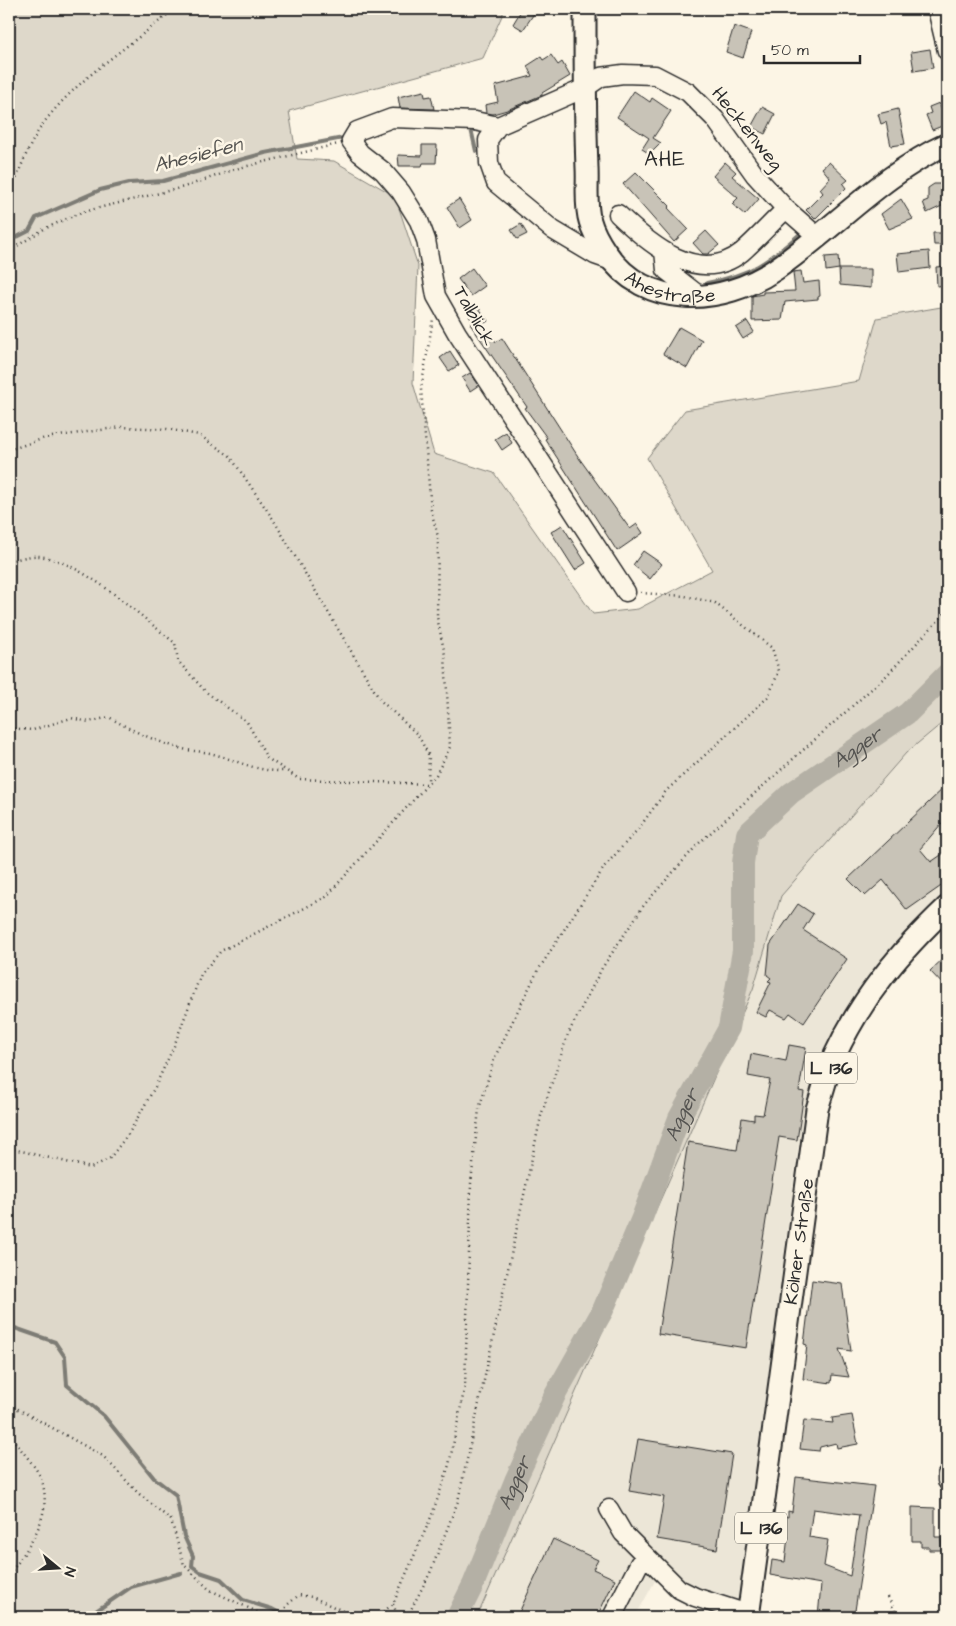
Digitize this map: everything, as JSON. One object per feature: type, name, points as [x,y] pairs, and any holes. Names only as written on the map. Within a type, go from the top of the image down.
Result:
[{"type":"main road","name":"Ahestraße","points":[[585,9],[589,220],[612,261],[628,277],[646,288],[667,296],[688,298],[710,296],[754,281],[775,270],[818,237],[879,185],[924,154],[947,144]]},
{"type":"main road","name":"Kölner Straße","points":[[748,1616],[817,1109],[834,1057],[874,987],[906,946],[947,907]]},
{"type":"street","points":[[937,9],[947,50]]},
{"type":"street","name":"Heckenweg","points":[[585,88],[601,77],[623,74],[655,76],[688,92],[715,119],[755,175],[786,209],[818,237]]},
{"type":"street","points":[[585,88],[498,126],[488,140],[489,164],[496,183],[553,230],[595,255],[612,261]]},
{"type":"street","points":[[351,141],[357,131],[392,118],[475,121],[498,126]]},
{"type":"street","name":"Talblick","points":[[351,141],[360,153],[383,171],[401,192],[419,221],[426,240],[430,274],[436,296],[457,333],[626,592]]},
{"type":"street","points":[[618,214],[636,231],[664,251],[690,264],[720,263],[740,253],[786,209]]},
{"type":"street","points":[[664,251],[666,270],[701,297]]},
{"type":"street","points":[[947,1475],[947,1481]]},
{"type":"street","points":[[609,1509],[623,1533],[679,1589],[695,1597],[748,1616]]},
{"type":"street","points":[[612,1617],[639,1564],[646,1556]]},
{"type":"path","points":[[9,197],[26,154],[49,116],[86,80],[167,15],[178,9]]},
{"type":"path","points":[[9,251],[44,229],[82,212],[184,187],[279,157],[351,141]]},
{"type":"path","points":[[9,1148],[91,1168],[110,1158],[129,1133],[155,1087],[174,1046],[201,974],[221,951],[326,897],[436,775],[450,747],[445,655],[437,617],[438,537],[431,510],[421,389],[436,296]]},
{"type":"path","points":[[9,450],[45,438],[122,427],[167,429],[199,434],[230,456],[273,519],[380,700],[418,735],[429,756],[428,784]]},
{"type":"path","points":[[9,561],[39,556],[61,563],[99,582],[175,643],[178,661],[206,692],[247,722],[267,758],[299,779],[428,784]]},
{"type":"path","points":[[360,1617],[378,1616],[392,1604],[432,1515],[449,1465],[465,1386],[471,1182],[478,1109],[494,1059],[537,972],[605,866],[639,828],[666,791],[768,697],[779,671],[772,648],[715,603],[685,596],[626,592]]},
{"type":"path","points":[[407,1617],[430,1573],[458,1501],[541,1116],[568,1034],[602,968],[644,904],[698,844],[886,676],[947,611]]},
{"type":"path","points":[[9,728],[33,730],[71,718],[89,722],[109,717],[132,732],[183,749],[216,754],[241,765],[274,771],[286,770]]},
{"type":"path","points":[[9,1404],[103,1456],[138,1493],[170,1520],[184,1565],[210,1590],[268,1617]]},
{"type":"path","points":[[9,1434],[42,1480],[46,1503],[34,1540],[9,1575]]},
{"type":"path","points":[[281,1617],[286,1607],[299,1595],[312,1597],[356,1617]]},
{"type":"path","points":[[888,1597],[898,1617]]},
{"type":"path","points":[[392,1604],[398,1617]]},
{"type":"shaded area","points":[[9,9],[505,9],[483,58],[289,111],[297,159],[334,161],[395,196],[418,266],[413,383],[434,454],[494,473],[593,614],[638,609],[712,570],[647,458],[685,410],[859,381],[877,318],[947,306],[947,719],[906,753],[781,896],[753,989],[477,1617],[9,1617]]},
{"type":"shaded area","points":[[947,719],[947,890],[863,981],[824,1057],[799,1141],[737,1617],[716,1617],[655,1581],[635,1617],[477,1617],[753,989],[781,896],[906,753]]},
{"type":"building","points":[[522,9],[537,9],[523,30],[513,24]]},
{"type":"building","points":[[734,26],[751,32],[743,58],[726,52]]},
{"type":"building","points":[[930,49],[933,68],[914,71],[911,52]]},
{"type":"building","points":[[551,55],[558,65],[562,62],[570,76],[542,93],[542,95],[507,110],[493,114],[486,113],[485,105],[498,102],[495,86],[532,76],[527,66],[541,57],[543,60]]},
{"type":"building","points":[[424,91],[425,97],[431,96],[434,109],[400,108],[398,97]]},
{"type":"building","points":[[634,91],[650,102],[652,98],[671,111],[653,138],[661,143],[650,154],[642,149],[649,138],[617,117]]},
{"type":"building","points":[[939,103],[947,124],[932,130],[926,115],[931,113],[929,107]]},
{"type":"building","points":[[762,107],[775,114],[765,134],[751,127]]},
{"type":"building","points":[[898,109],[905,144],[891,146],[886,122],[881,124],[878,114]]},
{"type":"building","points":[[422,145],[437,145],[436,163],[423,163],[422,166],[399,166],[398,155],[422,156]]},
{"type":"building","points":[[725,162],[736,172],[732,176],[759,199],[745,215],[732,204],[738,198],[713,176]]},
{"type":"building","points":[[829,162],[848,180],[843,184],[846,188],[815,219],[806,210],[823,193],[820,189],[830,178],[822,168]]},
{"type":"building","points":[[636,172],[670,206],[668,208],[688,229],[674,242],[623,184]]},
{"type":"building","points":[[934,184],[947,184],[947,197],[943,197],[942,206],[927,213],[923,202],[928,200],[928,188]]},
{"type":"building","points":[[459,199],[472,220],[460,228],[447,207]]},
{"type":"building","points":[[901,199],[913,219],[889,229],[881,214]]},
{"type":"building","points":[[521,224],[527,234],[517,239],[511,230]]},
{"type":"building","points":[[706,231],[719,245],[708,254],[703,254],[693,243]]},
{"type":"building","points":[[933,233],[944,233],[944,245],[934,245]]},
{"type":"building","points":[[929,251],[930,268],[899,272],[897,254]]},
{"type":"building","points":[[838,256],[839,269],[826,271],[825,257]]},
{"type":"building","points":[[947,266],[947,285],[937,286],[936,267]]},
{"type":"building","points":[[472,268],[485,286],[471,296],[458,279]]},
{"type":"building","points":[[839,269],[871,269],[871,288],[840,285]]},
{"type":"building","points":[[801,271],[803,283],[819,281],[820,296],[818,299],[785,302],[782,320],[752,321],[752,296],[763,294],[763,292],[795,291],[793,272]]},
{"type":"building","points":[[479,308],[488,321],[483,324],[496,342],[502,338],[579,458],[630,529],[637,524],[643,533],[617,551],[545,439],[547,438],[525,408],[527,407],[470,324],[473,322],[469,316]]},
{"type":"building","points":[[747,321],[754,332],[743,339],[736,328]]},
{"type":"building","points":[[679,327],[702,340],[687,368],[663,354]]},
{"type":"building","points":[[450,351],[459,365],[449,371],[440,358]]},
{"type":"building","points":[[470,373],[479,385],[470,391],[462,378]]},
{"type":"building","points":[[506,432],[512,443],[502,450],[495,439]]},
{"type":"building","points":[[562,525],[586,563],[575,570],[551,532]]},
{"type":"building","points":[[643,551],[662,564],[650,579],[633,565]]},
{"type":"building","points":[[947,785],[947,817],[920,849],[931,862],[947,851],[947,882],[907,910],[883,880],[865,896],[848,879]]},
{"type":"building","points":[[798,904],[813,914],[803,930],[847,959],[804,1023],[790,1013],[786,1018],[770,1010],[766,1017],[756,1012],[771,982],[768,981],[771,978],[767,975],[770,945]]},
{"type":"building","points":[[947,955],[947,989],[930,971]]},
{"type":"building","points":[[789,1045],[806,1048],[799,1091],[804,1092],[800,1121],[797,1140],[779,1137],[746,1348],[658,1334],[688,1142],[737,1150],[742,1118],[754,1120],[754,1114],[763,1115],[770,1080],[748,1076],[751,1054],[786,1061]]},
{"type":"building","points":[[812,1280],[842,1284],[851,1351],[839,1349],[849,1377],[832,1375],[831,1383],[803,1379],[807,1345],[804,1344]]},
{"type":"building","points":[[852,1415],[858,1444],[837,1448],[836,1443],[820,1447],[819,1451],[800,1449],[804,1420],[833,1423],[832,1418]]},
{"type":"building","points":[[638,1439],[732,1454],[717,1549],[657,1539],[664,1497],[629,1491]]},
{"type":"building","points":[[796,1477],[874,1486],[854,1617],[818,1617],[821,1584],[770,1575],[772,1560],[785,1562],[788,1536],[781,1535],[784,1516],[788,1517],[788,1511],[792,1512]],"holes":[[[813,1509],[859,1515],[850,1576],[824,1566],[828,1540],[809,1537]]]},
{"type":"building","points":[[912,1507],[935,1508],[935,1537],[941,1537],[942,1550],[929,1550],[929,1547],[921,1547],[921,1541],[912,1541]]},
{"type":"building","points":[[553,1539],[598,1560],[593,1569],[615,1579],[597,1617],[517,1617]]},
{"type":"waterway","name":"Ahesiefen","points":[[467,129],[471,129],[476,151]]},
{"type":"waterway","name":"Ahesiefen","points":[[9,241],[29,231],[36,218],[100,190],[129,183],[163,181],[265,153],[343,138],[346,135]]},
{"type":"waterway","name":"Ahesiefen","points":[[707,283],[736,276],[758,266],[801,233]]},
{"type":"waterway","name":"Agger","points":[[457,1617],[473,1585],[515,1481],[555,1395],[603,1310],[642,1218],[679,1118],[729,1028],[743,951],[743,863],[747,834],[791,793],[908,713],[947,674]]},
{"type":"waterway","points":[[9,1326],[55,1342],[65,1357],[67,1385],[104,1416],[154,1478],[176,1495],[184,1536],[193,1556],[192,1566],[200,1572],[221,1579],[243,1600],[272,1609],[287,1617]]},
{"type":"waterway","points":[[77,1617],[96,1611],[131,1587],[181,1573]]},
{"type":"district","name":"AHE","points":[[665,159]]}]
